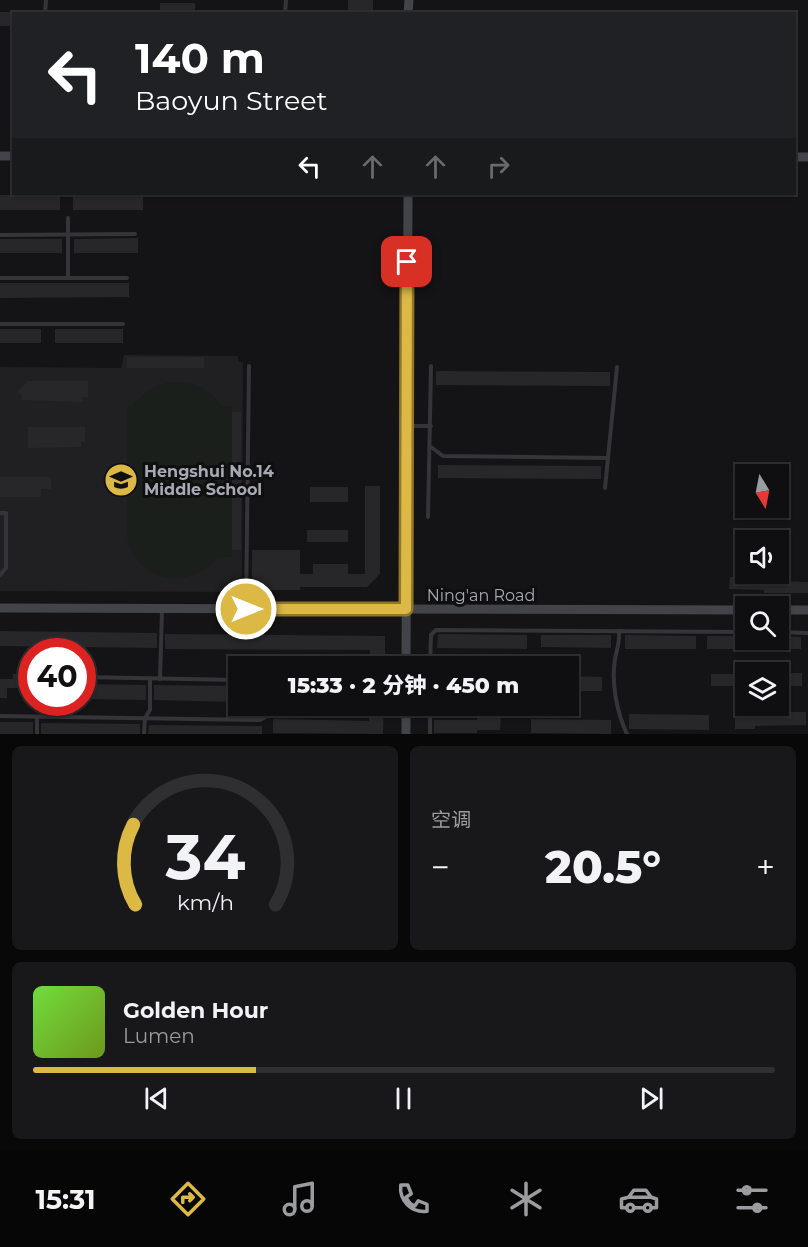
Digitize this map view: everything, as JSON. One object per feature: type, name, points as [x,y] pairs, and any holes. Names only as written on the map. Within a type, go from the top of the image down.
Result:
[{"type":"street","points":[[406,656],[408,195]]},
{"type":"street","name":"Ning'an Road","points":[[0,608],[735,610]]},
{"type":"street","points":[[789,610],[808,610]]},
{"type":"street","points":[[406,716],[406,734]]},
{"type":"lane","points":[[68,218],[68,278]]},
{"type":"lane","points":[[0,235],[135,234]]},
{"type":"lane","points":[[0,278],[127,278]]},
{"type":"lane","points":[[0,324],[123,324]]},
{"type":"lane","points":[[246,609],[249,366]]},
{"type":"lane","points":[[428,517],[431,366]]},
{"type":"lane","points":[[605,488],[617,366]]},
{"type":"lane","points":[[406,426],[431,426]]},
{"type":"lane","points":[[431,447],[443,456],[608,458]]},
{"type":"lane","points":[[0,513],[6,513],[6,568],[0,575]]},
{"type":"lane","points":[[160,679],[162,609]]},
{"type":"lane","points":[[430,656],[431,635],[436,630],[735,632]]},
{"type":"lane","points":[[620,631],[620,643],[615,657],[616,695],[622,723],[627,734]]},
{"type":"lane","points":[[789,632],[808,633]]},
{"type":"lane","points":[[96,677],[228,680]]},
{"type":"lane","points":[[144,734],[144,718],[150,710],[150,678]]},
{"type":"lane","points":[[0,716],[18,716]]},
{"type":"lane","points":[[37,734],[37,716],[260,720],[267,716]]},
{"type":"lane","points":[[430,716],[430,734]]},
{"type":"shaded area","name":"Hengshui No.14 Middle School","points":[[124,355],[238,356],[238,362],[243,362],[242,592],[0,591],[0,367],[121,368]]},
{"type":"shaded area","points":[[173,382],[201,387],[222,406],[232,406],[232,557],[218,557],[206,568],[193,575],[179,578],[153,573],[142,565],[133,553],[127,538],[127,406],[132,406],[155,387]]},
{"type":"building","points":[[348,0],[373,0],[373,12],[348,12]]},
{"type":"building","points":[[160,3],[195,3],[195,12],[160,12]]},
{"type":"building","points":[[0,12],[12,12],[12,26],[0,26]]},
{"type":"building","points":[[0,195],[60,195],[60,210],[0,210]]},
{"type":"building","points":[[73,195],[143,195],[143,210],[73,210]]},
{"type":"building","points":[[138,238],[138,253],[74,253],[74,239]]},
{"type":"building","points":[[0,239],[62,239],[62,253],[0,253]]},
{"type":"building","points":[[0,283],[129,283],[129,297],[0,298]]},
{"type":"building","points":[[0,329],[41,329],[41,343],[0,343]]},
{"type":"building","points":[[55,329],[123,329],[123,343],[55,343]]},
{"type":"building","points":[[127,357],[204,357],[204,368],[127,368]]},
{"type":"building","points":[[436,371],[610,372],[610,386],[436,385]]},
{"type":"building","points":[[28,381],[88,381],[88,397],[83,397],[83,402],[21,400],[22,396],[18,391]]},
{"type":"building","points":[[232,412],[241,412],[241,550],[232,550]]},
{"type":"building","points":[[28,427],[85,427],[85,442],[81,442],[81,447],[28,448]]},
{"type":"building","points":[[438,465],[601,466],[601,479],[438,478]]},
{"type":"building","points":[[0,477],[51,477],[51,489],[41,489],[41,497],[0,497]]},
{"type":"building","points":[[365,486],[380,486],[380,574],[367,587],[252,590],[252,550],[300,550],[300,574],[313,574],[313,564],[348,564],[348,574],[365,574]]},
{"type":"building","points":[[310,487],[348,487],[348,502],[310,502]]},
{"type":"building","points":[[307,530],[348,530],[348,542],[307,542]]},
{"type":"building","points":[[730,577],[735,577],[735,584],[808,582],[808,593],[764,593],[764,590],[729,589]]},
{"type":"building","points":[[0,631],[157,633],[157,648],[96,647],[96,638],[18,638],[18,646],[0,646]]},
{"type":"building","points":[[165,634],[385,636],[385,656],[370,656],[370,650],[165,649]]},
{"type":"building","points":[[438,634],[527,635],[527,649],[437,648]]},
{"type":"building","points":[[541,635],[611,635],[611,648],[541,647]]},
{"type":"building","points":[[625,635],[696,636],[696,649],[625,649]]},
{"type":"building","points":[[707,636],[735,636],[735,649],[707,649]]},
{"type":"building","points":[[789,636],[801,637],[801,649],[789,649]]},
{"type":"building","points":[[789,673],[802,673],[802,686],[789,686]]},
{"type":"building","points":[[13,674],[18,674],[18,688],[7,688],[7,698],[0,698],[0,679],[13,679]]},
{"type":"building","points":[[711,674],[735,674],[735,686],[711,686]]},
{"type":"building","points":[[579,676],[602,677],[602,691],[579,691]]},
{"type":"building","points":[[96,684],[146,685],[146,700],[96,699]]},
{"type":"building","points":[[154,685],[228,686],[228,702],[154,700]]},
{"type":"building","points":[[789,712],[806,712],[806,725],[755,726],[755,729],[735,729],[735,718],[755,718],[755,716],[789,716]]},
{"type":"building","points":[[629,714],[709,715],[709,730],[629,729]]},
{"type":"building","points":[[369,716],[384,716],[383,734],[273,733],[273,719],[369,721]]},
{"type":"building","points":[[477,716],[501,716],[500,730],[477,730],[477,733],[434,733],[434,720],[477,720]]},
{"type":"building","points":[[531,719],[611,720],[611,734],[531,733]]},
{"type":"building","points":[[0,722],[33,722],[33,734],[0,734]]},
{"type":"building","points":[[41,723],[140,724],[140,734],[41,734]]},
{"type":"building","points":[[149,725],[262,726],[262,734],[148,734]]},
{"type":"place","name":"Hengshui No.14 Middle School","points":[[121,480]]},
{"type":"route","points":[[246,609],[406,609],[407,262]]}]
